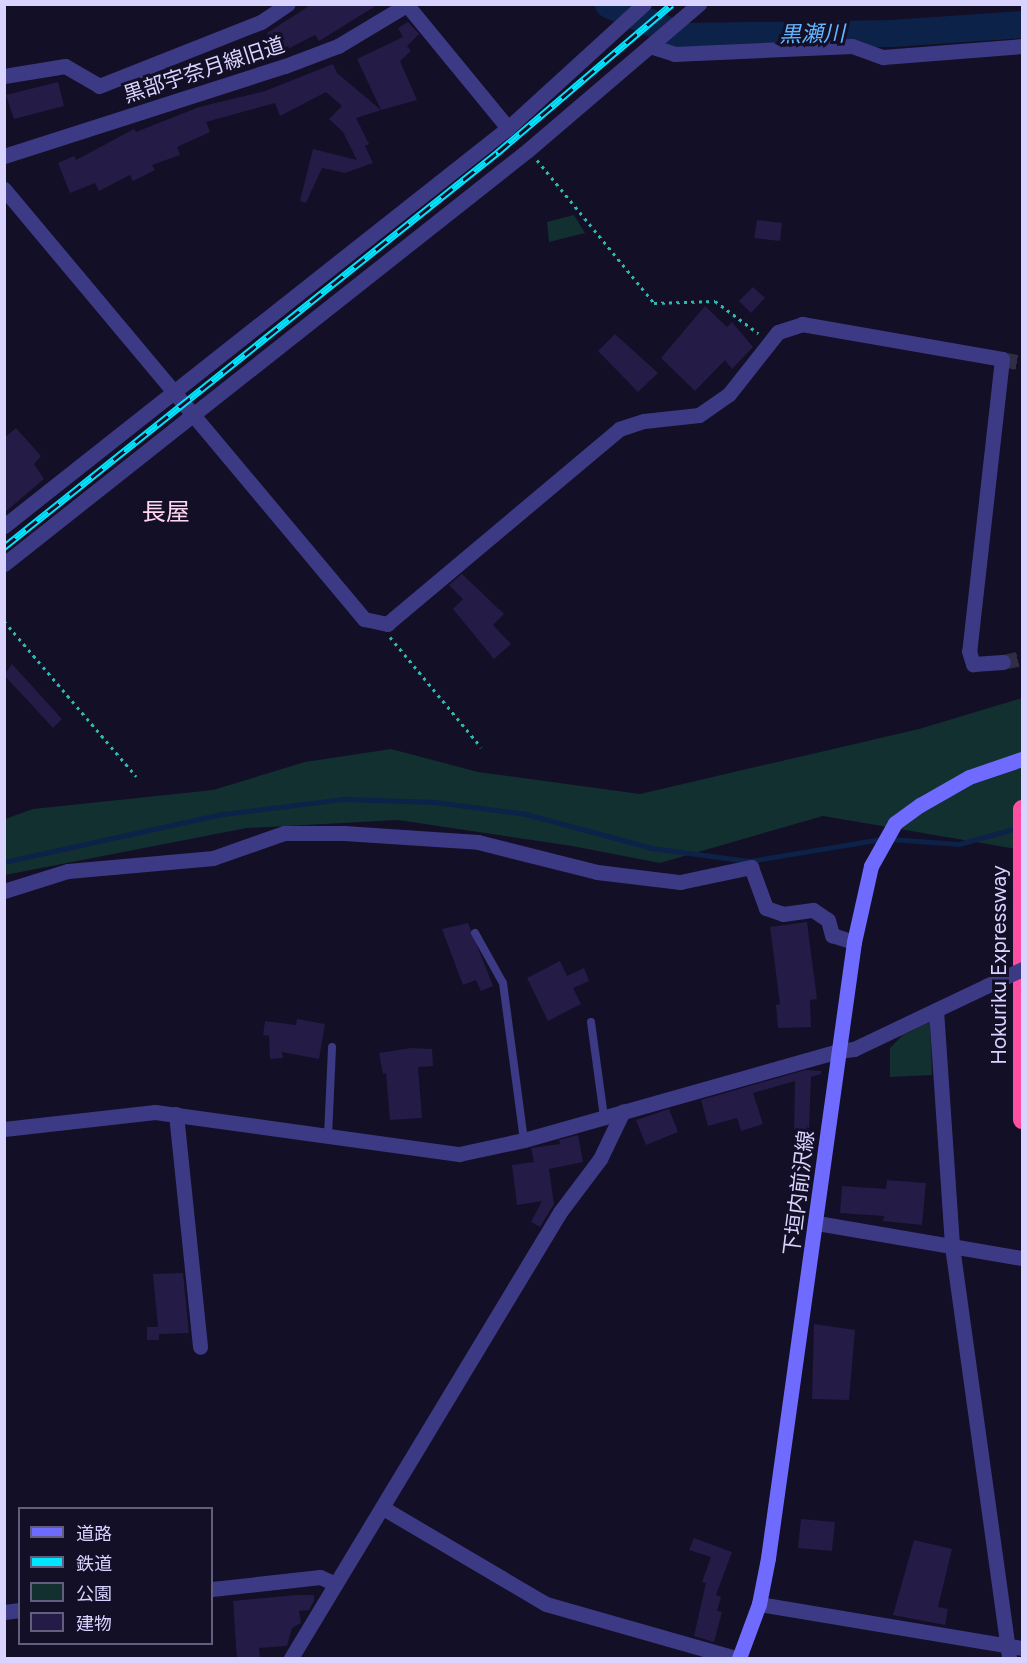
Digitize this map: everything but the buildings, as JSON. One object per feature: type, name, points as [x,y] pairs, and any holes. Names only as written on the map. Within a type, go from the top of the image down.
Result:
[{"type":"highway","name":"Hokuriku Expressway","points":[[1023,809],[1023,1120]]},
{"type":"main road","name":"下垣内前沢線","points":[[737,1659],[759,1604],[817,1223],[854,942],[871,866],[895,823],[969,777],[1023,759]]},
{"type":"street","points":[[4,76],[65,66],[99,86],[261,22],[288,4]]},
{"type":"street","points":[[4,526],[507,128],[644,4]]},
{"type":"street","points":[[4,564],[528,150],[699,4]]},
{"type":"street","points":[[408,5],[507,128]]},
{"type":"street","name":"黒部宇奈月線旧道","points":[[4,156],[285,66],[338,46],[408,5]]},
{"type":"street","points":[[653,43],[674,54],[852,46],[883,57],[1023,46]]},
{"type":"street","points":[[4,189],[194,413],[364,619],[387,624],[619,429],[644,421],[699,415],[729,394],[778,332],[802,324],[1002,359],[969,651],[973,664],[1003,662]]},
{"type":"street","points":[[4,891],[68,871],[213,858],[284,833],[344,833],[478,842],[597,872],[680,882],[751,867],[766,908],[783,914],[813,910],[828,920],[832,935],[854,942]]},
{"type":"street","points":[[4,1129],[155,1112],[459,1154],[524,1140],[838,1051],[854,1049],[1023,969]]},
{"type":"street","points":[[936,1010],[952,1246],[1008,1653]]},
{"type":"street","points":[[291,1659],[560,1212],[600,1159],[623,1111]]},
{"type":"street","points":[[176,1114],[200,1347]]},
{"type":"street","points":[[817,1223],[1023,1258]]},
{"type":"street","points":[[383,1508],[546,1604],[737,1659]]},
{"type":"street","points":[[213,1589],[320,1577],[336,1584]]},
{"type":"street","points":[[759,1604],[1008,1653],[1023,1648]]},
{"type":"lane","points":[[475,933],[503,983],[524,1140]]},
{"type":"lane","points":[[591,1022],[604,1117]]},
{"type":"lane","points":[[328,1136],[332,1047]]},
{"type":"path","points":[[528,150],[654,303],[715,301],[769,341]]},
{"type":"path","points":[[4,621],[136,776]]},
{"type":"path","points":[[387,624],[391,642],[481,747]]},
{"type":"green space","points":[[574,215],[585,233],[549,242],[547,222]]},
{"type":"green space","points":[[1022,698],[1022,850],[823,816],[660,863],[572,846],[398,820],[247,828],[5,875],[5,819],[33,809],[213,790],[305,762],[391,749],[478,772],[640,794],[919,729]]},
{"type":"green space","points":[[930,1022],[932,1075],[890,1077],[890,1048],[903,1035]]},
{"type":"waterway","name":"黒瀬川","points":[[608,4],[682,36],[891,33],[1022,24]]},
{"type":"waterway","points":[[4,862],[223,814],[344,799],[435,802],[526,814],[652,848],[750,861],[881,839]]},
{"type":"waterway","points":[[890,839],[959,844],[1017,828]]},
{"type":"tunnel","points":[[1002,359],[1022,363]]},
{"type":"tunnel","points":[[1003,662],[1022,658]]},
{"type":"railway","points":[[4,547],[498,152],[672,4]]},
{"type":"district","name":"長屋","points":[[166,512]]}]
